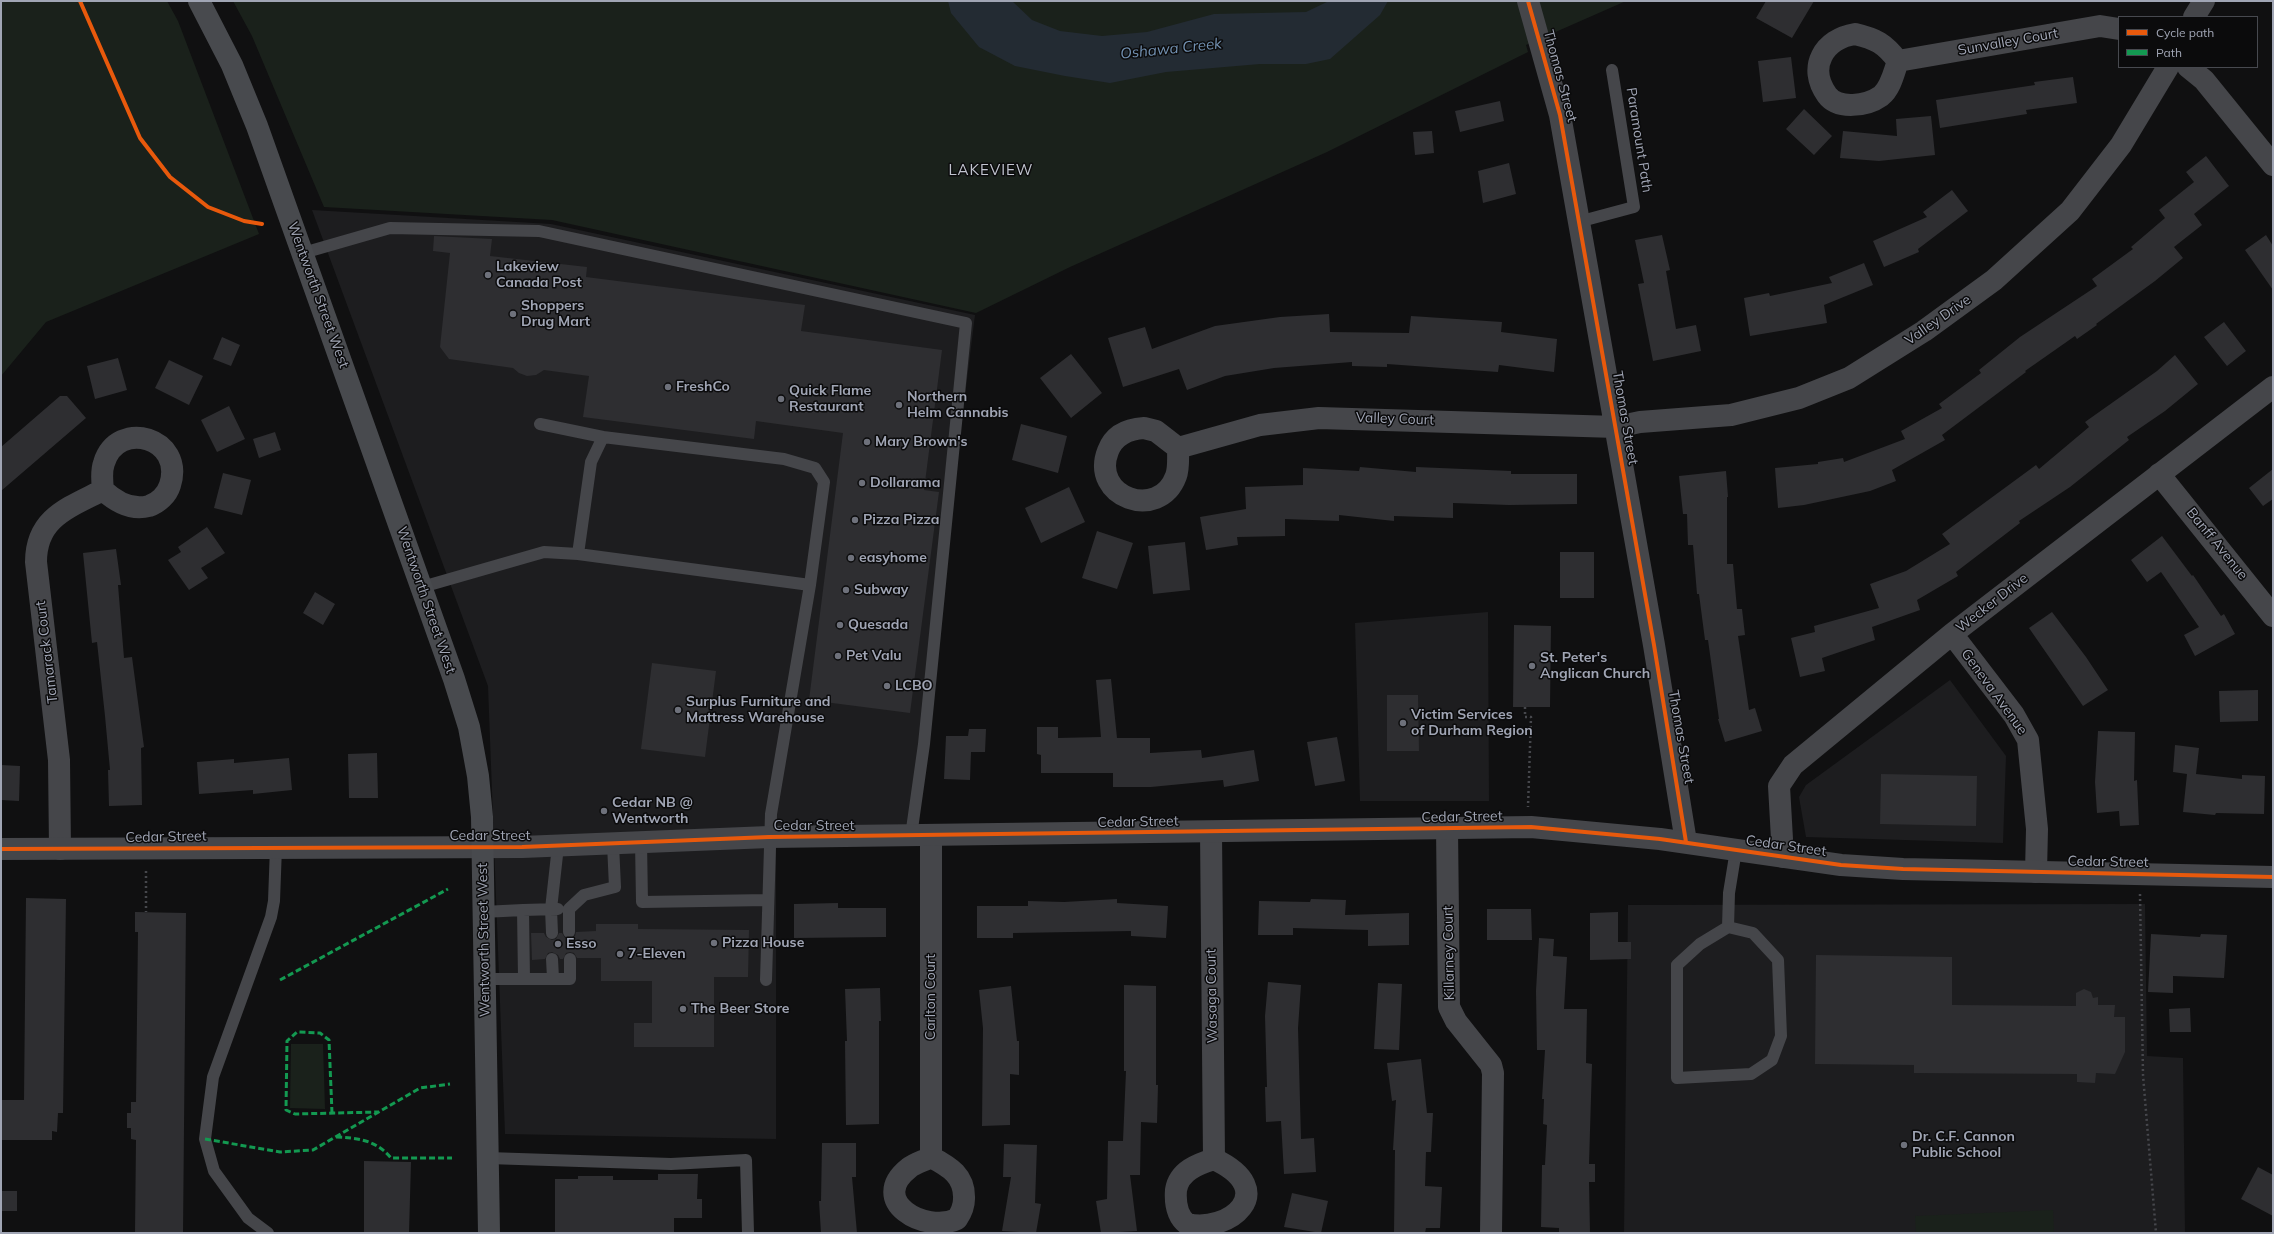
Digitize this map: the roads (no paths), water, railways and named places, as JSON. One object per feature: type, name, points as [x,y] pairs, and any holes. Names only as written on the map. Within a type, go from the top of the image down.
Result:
[{"type":"main road","name":"Wentworth Street West","points":[[199,1],[232,65],[258,126],[422,587],[469,727],[478,776],[482,847],[489,1233]]},
{"type":"street","name":"Thomas Street","points":[[1528,1],[1560,115],[1681,798],[1686,842]]},
{"type":"street","points":[[2195,16],[2204,1]]},
{"type":"street","name":"Sunvalley Court","points":[[1898,61],[2100,26],[2118,29]]},
{"type":"street","name":"Valley Drive","points":[[1616,427],[1640,422],[1731,415],[1799,398],[1849,378],[1924,331],[1994,280],[2070,211],[2120,146],[2167,68]]},
{"type":"street","points":[[2189,68],[2204,80],[2273,165]]},
{"type":"street","name":"Wecker Drive","points":[[1783,857],[1779,786],[1793,765],[1952,634],[2273,387]]},
{"type":"street","name":"Valley Court","points":[[1178,448],[1260,425],[1319,418],[1616,427]]},
{"type":"street","name":"Banff Avenue","points":[[2159,474],[2273,616]]},
{"type":"street","name":"Tamarack Court","points":[[60,849],[59,760],[36,562],[36,547],[49,523],[61,512],[102,490]]},
{"type":"street","name":"Geneva Avenue","points":[[1952,634],[2014,715],[2028,740],[2037,829],[2036,872]]},
{"type":"street","name":"Killarney Court","points":[[1447,828],[1450,1008],[1456,1020],[1491,1065],[1493,1073],[1491,1233]]},
{"type":"street","name":"Cedar Street","points":[[1,849],[558,846],[769,837],[1531,828],[1577,830],[1686,842],[1841,865],[1902,869],[2273,877]]},
{"type":"street","name":"Wasaga Court","points":[[1211,832],[1214,1159]]},
{"type":"street","name":"Carlton Court","points":[[921,836],[931,1157]]},
{"type":"lane","name":"Paramount Path","points":[[1578,222],[1634,206],[1612,70]]},
{"type":"lane","points":[[303,253],[390,228],[539,230],[966,323],[924,744],[921,836]]},
{"type":"lane","points":[[540,424],[603,437],[784,459],[815,468],[824,482],[810,585],[771,814],[769,837],[766,980]]},
{"type":"lane","points":[[578,554],[591,462],[603,437]]},
{"type":"lane","points":[[422,587],[544,552],[578,554],[810,585]]},
{"type":"lane","points":[[641,842],[642,902],[768,900]]},
{"type":"lane","points":[[569,932],[570,909],[584,895],[615,887],[613,844]]},
{"type":"lane","points":[[552,933],[552,909],[558,846]]},
{"type":"lane","points":[[268,1233],[248,1218],[214,1171],[205,1139],[212,1077],[271,917],[274,901],[276,847]]},
{"type":"lane","points":[[1728,927],[1729,893],[1736,850]]},
{"type":"lane","points":[[483,912],[570,909]]},
{"type":"lane","points":[[524,910],[524,978]]},
{"type":"lane","points":[[1728,927],[1753,933],[1778,960],[1781,1036],[1772,1060],[1751,1074],[1677,1078],[1677,965],[1700,944],[1728,927]]},
{"type":"lane","points":[[552,959],[552,978]]},
{"type":"lane","points":[[485,979],[570,979],[570,959]]},
{"type":"lane","points":[[488,1158],[671,1164],[746,1160],[748,1233]]},
{"type":"water","name":"Oshawa Creek","points":[[948,1],[1012,1],[1032,20],[1060,31],[1102,36],[1147,32],[1214,14],[1306,12],[1329,1],[1388,1],[1380,15],[1330,59],[1306,64],[1260,64],[1166,72],[1110,83],[1015,66],[979,47],[951,13]]},
{"type":"place","name":"Lakeview Canada Post","points":[[488,275]]},
{"type":"place","name":"Shoppers Drug Mart","points":[[513,314]]},
{"type":"place","name":"FreshCo","points":[[668,387]]},
{"type":"place","name":"Quick Flame Restaurant","points":[[781,399]]},
{"type":"place","name":"Northern Helm Cannabis","points":[[899,405]]},
{"type":"place","name":"Mary Brown's","points":[[867,442]]},
{"type":"place","name":"Dollarama","points":[[862,483]]},
{"type":"place","name":"Pizza Pizza","points":[[855,520]]},
{"type":"place","name":"easyhome","points":[[851,558]]},
{"type":"place","name":"Subway","points":[[846,590]]},
{"type":"place","name":"Quesada","points":[[840,625]]},
{"type":"place","name":"Pet Valu","points":[[838,656]]},
{"type":"place","name":"St. Peter's Anglican Church","points":[[1532,666]]},
{"type":"place","name":"LCBO","points":[[887,686]]},
{"type":"place","name":"Surplus Furniture and Mattress Warehouse","points":[[678,710]]},
{"type":"place","name":"Victim Services of Durham Region","points":[[1403,723]]},
{"type":"place","name":"Cedar NB @ Wentworth","points":[[604,811]]},
{"type":"place","name":"Pizza House","points":[[714,943]]},
{"type":"place","name":"Esso","points":[[558,944]]},
{"type":"place","name":"7-Eleven","points":[[620,954]]},
{"type":"place","name":"The Beer Store","points":[[683,1009]]},
{"type":"place","name":"Dr. C.F. Cannon Public School","points":[[1904,1145]]},
{"type":"district","name":"LAKEVIEW","points":[[991,170]]}]
